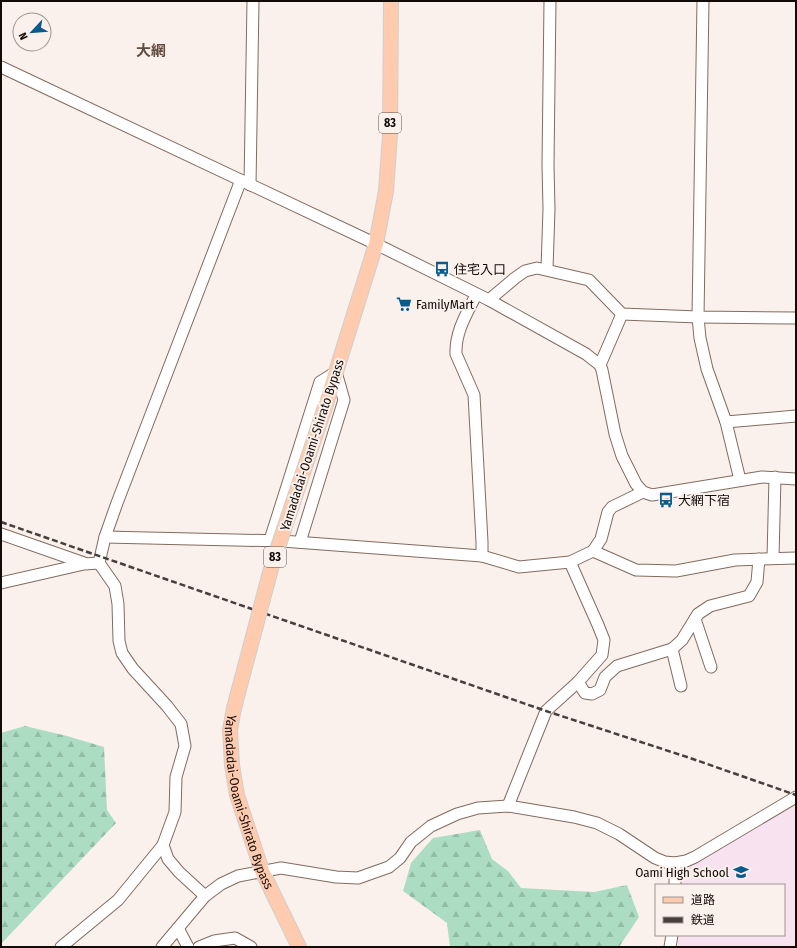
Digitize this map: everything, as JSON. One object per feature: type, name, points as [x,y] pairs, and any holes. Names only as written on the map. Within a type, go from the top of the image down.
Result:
[{"type":"main road","name":"Yamadadai-Ooami-Shirato Bypass","points":[[299,947],[262,871],[237,795],[233,778],[230,730],[234,708],[272,565],[325,407],[376,244],[386,191],[390,135],[391,1]]},
{"type":"street","points":[[98,563],[105,537],[245,182],[253,1]]},
{"type":"street","points":[[548,269],[550,1]]},
{"type":"street","points":[[703,1],[698,317],[700,338],[707,370],[726,422],[740,480]]},
{"type":"street","points":[[1,67],[376,244],[476,295],[489,300],[586,354],[600,365]]},
{"type":"street","points":[[489,300],[525,271],[537,268],[548,269],[589,280],[622,314],[698,317],[796,318]]},
{"type":"street","points":[[476,295],[462,321],[456,346],[456,354],[474,395],[482,556]]},
{"type":"street","points":[[622,314],[600,365],[615,434],[622,456],[636,484],[644,492],[652,495],[762,477],[796,479]]},
{"type":"street","points":[[270,540],[320,382],[336,372],[344,400],[300,542]]},
{"type":"street","points":[[726,422],[796,416]]},
{"type":"street","points":[[773,558],[775,477]]},
{"type":"street","points":[[105,537],[270,540],[300,542],[482,556],[519,567],[570,562],[592,551],[601,540],[608,512],[612,507],[644,492]]},
{"type":"street","points":[[1,534],[84,564]]},
{"type":"street","points":[[592,551],[636,570],[676,571],[735,560],[796,558]]},
{"type":"street","points":[[578,682],[585,693],[592,694],[600,690],[605,677],[617,666],[672,649],[682,640],[698,614],[710,606],[749,596],[757,582],[759,559]]},
{"type":"street","points":[[508,806],[546,711],[578,682],[602,655],[604,640],[570,562]]},
{"type":"street","points":[[1,583],[84,564],[98,563]]},
{"type":"street","points":[[60,947],[118,900],[162,845],[175,812],[176,777],[185,746],[181,724],[167,706],[133,669],[122,653],[119,641],[118,604],[115,586],[98,563]]},
{"type":"street","points":[[695,619],[711,667]]},
{"type":"street","points":[[672,649],[681,686]]},
{"type":"street","points":[[162,947],[205,896],[221,884],[238,876],[281,868],[336,877],[358,878],[388,867],[400,858],[411,842],[431,826],[457,814],[478,808],[508,806],[574,817],[598,823],[619,834],[655,858],[665,862],[675,863],[686,861],[695,857],[796,797]]},
{"type":"street","points":[[162,845],[168,859],[179,872],[205,896]]},
{"type":"street","points":[[675,863],[675,884]]},
{"type":"street","points":[[178,928],[188,947]]},
{"type":"street","points":[[670,947],[672,936]]},
{"type":"street","points":[[199,947],[214,941],[235,938],[251,947]]},
{"type":"shaded area","name":"Oami High School","points":[[796,806],[796,947],[678,947],[678,936],[785,936],[785,884],[681,884],[682,878],[689,866]]},
{"type":"green space","points":[[25,726],[104,747],[107,810],[116,823],[1,944],[1,733]]},
{"type":"green space","points":[[480,830],[492,859],[508,871],[521,888],[594,892],[627,885],[639,917],[619,947],[450,947],[447,923],[403,891],[411,863],[433,838]]},
{"type":"railway","points":[[1,522],[546,711],[690,758],[796,795]]},
{"type":"place","name":"住宅入口","points":[[442,269]]},
{"type":"place","name":"FamilyMart","points":[[404,304]]},
{"type":"place","name":"大網下宿","points":[[666,500]]},
{"type":"place","name":"Oami High School","points":[[741,872]]},
{"type":"district","name":"大網","points":[[151,51]]}]
